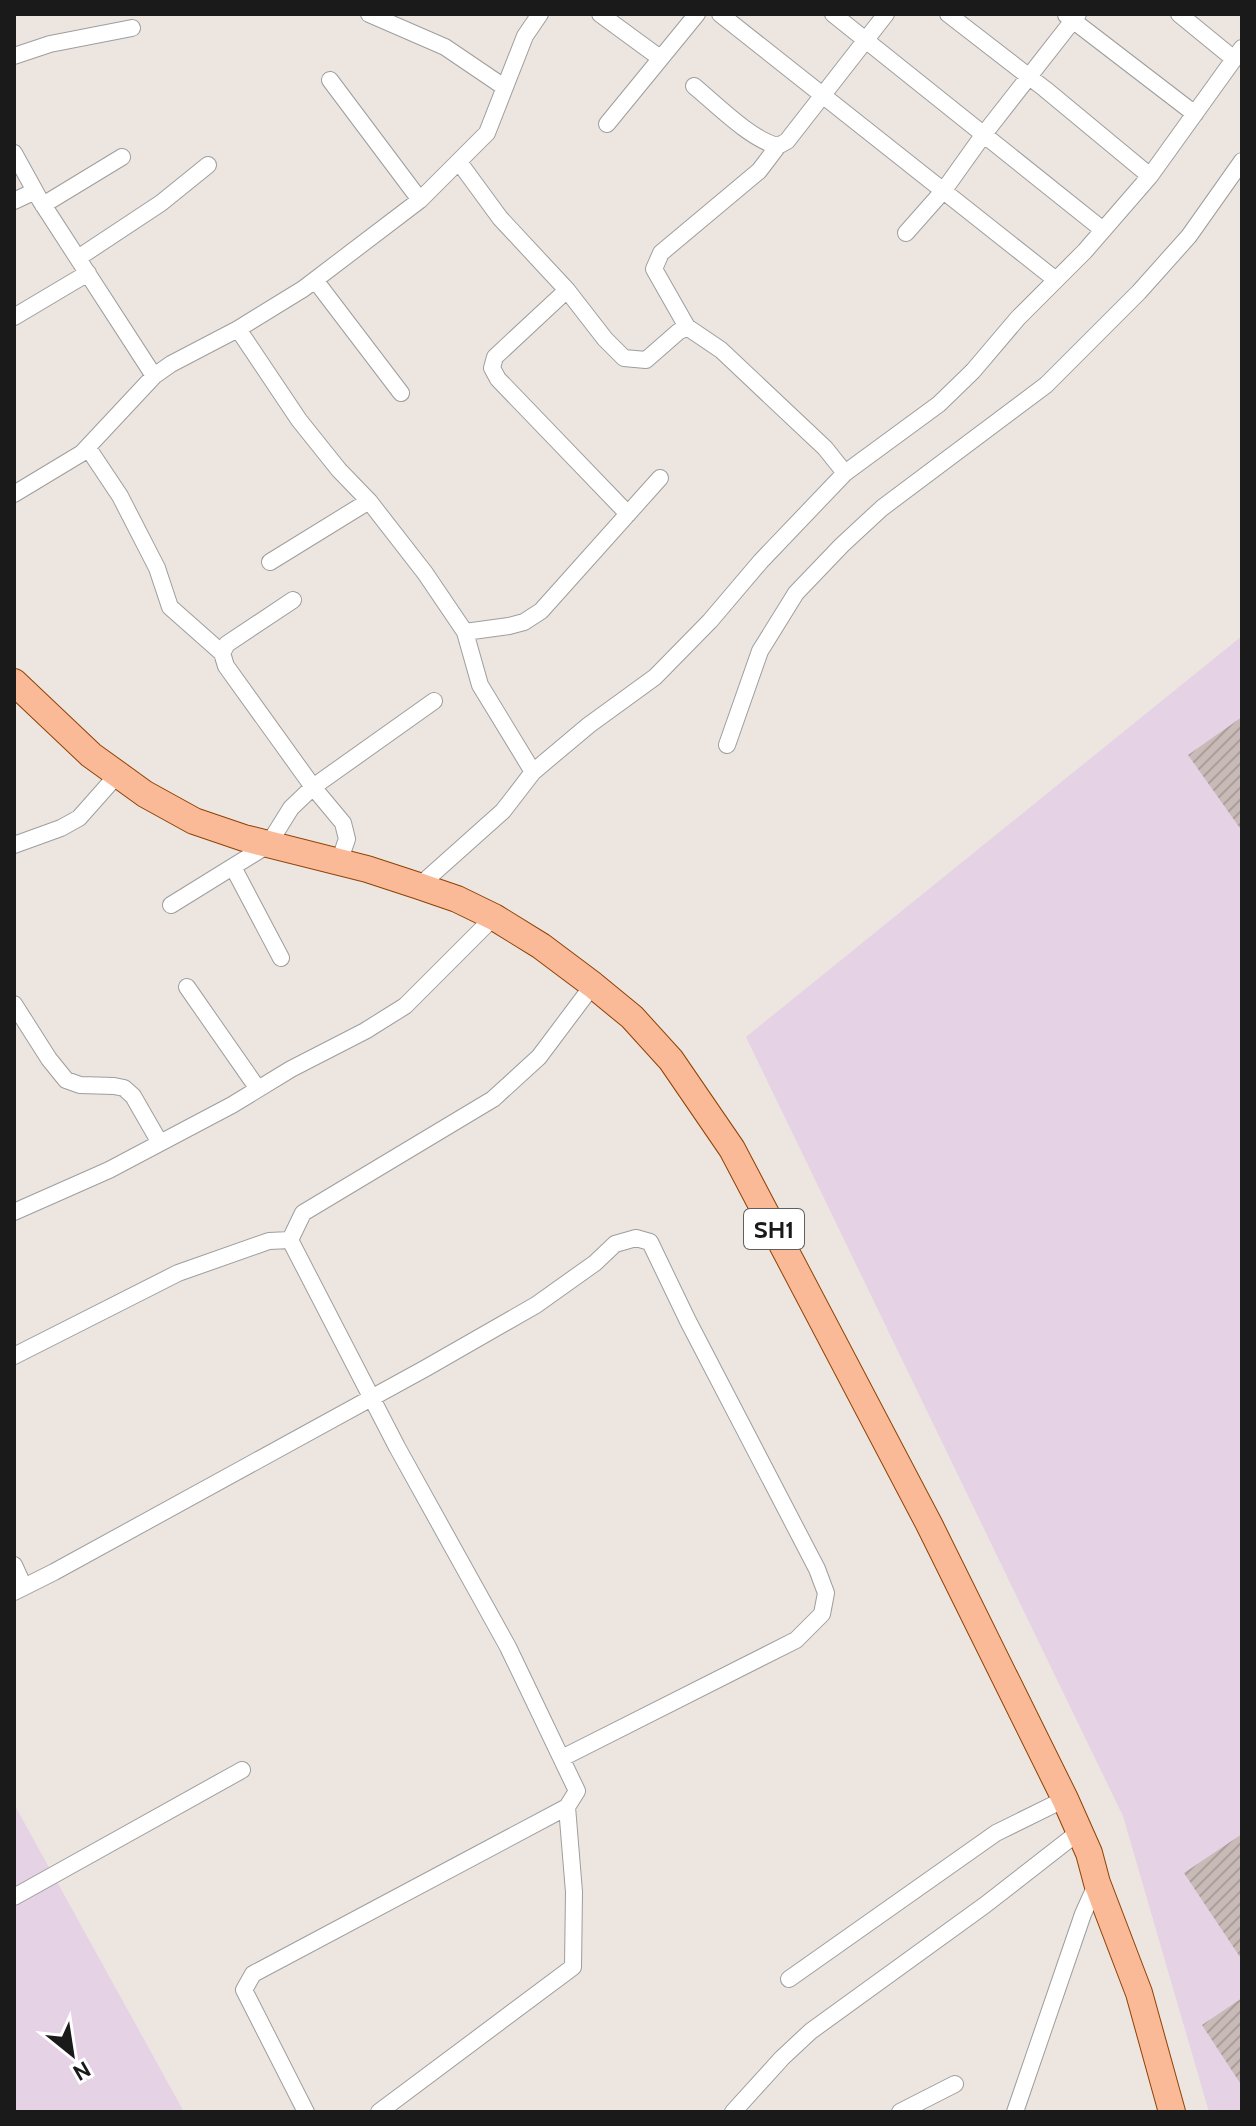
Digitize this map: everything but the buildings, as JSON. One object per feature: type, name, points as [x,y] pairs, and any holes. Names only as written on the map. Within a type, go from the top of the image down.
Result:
[{"type":"main road","name":"SH1","points":[[14,682],[91,755],[145,794],[194,821],[268,845],[419,886],[457,899],[494,917],[541,946],[593,985],[632,1017],[671,1060],[732,1149],[929,1524],[1065,1799],[1093,1863],[1097,1883],[1139,1993],[1172,2112]]},
{"type":"street","points":[[369,14],[445,47],[504,87]]},
{"type":"street","points":[[14,494],[88,448],[154,376],[238,329],[315,280],[420,200],[487,133],[525,36],[540,14]]},
{"type":"street","points":[[600,14],[660,58]]},
{"type":"street","points":[[607,124],[697,14]]},
{"type":"street","points":[[720,14],[1056,280]]},
{"type":"street","points":[[833,14],[1103,230]]},
{"type":"street","points":[[845,473],[825,448],[721,350],[687,327],[654,269],[661,253],[759,171],[778,146],[787,141],[886,14]]},
{"type":"street","points":[[948,14],[1150,176]]},
{"type":"street","points":[[419,886],[503,811],[533,772],[589,725],[655,677],[845,473],[939,404],[1103,230],[1150,176],[1238,54],[1179,14]]},
{"type":"street","points":[[906,233],[944,190],[1072,16],[1195,114]]},
{"type":"street","points":[[14,56],[50,44],[132,28]]},
{"type":"street","points":[[330,80],[420,200]]},
{"type":"street","points":[[694,86],[768,144],[778,146]]},
{"type":"street","points":[[14,153],[39,198],[154,376]]},
{"type":"street","points":[[14,201],[39,198],[122,157]]},
{"type":"street","points":[[727,745],[760,651],[796,593],[882,508],[1046,385],[1139,292],[1189,236],[1242,161]]},
{"type":"street","points":[[459,162],[500,218],[567,290],[624,358],[646,360],[687,327]]},
{"type":"street","points":[[78,258],[161,203],[208,165]]},
{"type":"street","points":[[14,317],[88,273]]},
{"type":"street","points":[[315,280],[401,393]]},
{"type":"street","points":[[567,290],[495,357],[492,368],[498,379],[628,514]]},
{"type":"street","points":[[238,329],[299,420],[339,470],[369,501],[425,573],[465,632],[480,685],[533,772]]},
{"type":"street","points":[[88,448],[120,496],[151,556],[170,607],[222,653],[226,666],[313,787],[343,823],[347,839],[339,862]]},
{"type":"street","points":[[465,632],[524,622],[541,611],[660,478]]},
{"type":"street","points":[[270,562],[369,501]]},
{"type":"street","points":[[222,653],[227,644],[293,600]]},
{"type":"street","points":[[171,905],[268,845],[291,808],[313,787],[434,701]]},
{"type":"street","points":[[14,845],[79,818],[118,774]]},
{"type":"street","points":[[233,867],[281,958]]},
{"type":"street","points":[[14,1212],[109,1170],[365,1031],[405,1006],[494,917]]},
{"type":"street","points":[[290,1240],[303,1213],[493,1099],[539,1057],[593,985]]},
{"type":"street","points":[[187,987],[258,1089]]},
{"type":"street","points":[[14,1004],[66,1080],[80,1085],[124,1088],[133,1096],[160,1143]]},
{"type":"street","points":[[14,1565],[19,1589],[536,1305],[595,1263],[615,1244],[636,1238],[650,1242],[817,1569],[826,1593],[822,1614],[796,1640],[562,1758]]},
{"type":"street","points":[[14,1356],[178,1273],[269,1241],[290,1240]]},
{"type":"street","points":[[290,1240],[370,1397],[508,1647],[577,1791],[567,1807],[253,1974],[244,1990],[306,2112]]},
{"type":"street","points":[[14,1897],[242,1770]]},
{"type":"street","points":[[789,1979],[996,1833],[1065,1799]]},
{"type":"street","points":[[379,2112],[573,1967],[574,1892],[567,1807]]},
{"type":"street","points":[[733,2112],[811,2031],[985,1905],[1080,1831]]},
{"type":"street","points":[[1015,2112],[1083,1914],[1097,1883]]},
{"type":"street","points":[[900,2112],[955,2084]]},
{"type":"shaded area","points":[[1242,636],[1242,2112],[1209,2112],[1123,1816],[746,1037]]},
{"type":"shaded area","points":[[14,1804],[184,2112],[14,2112]]}]
